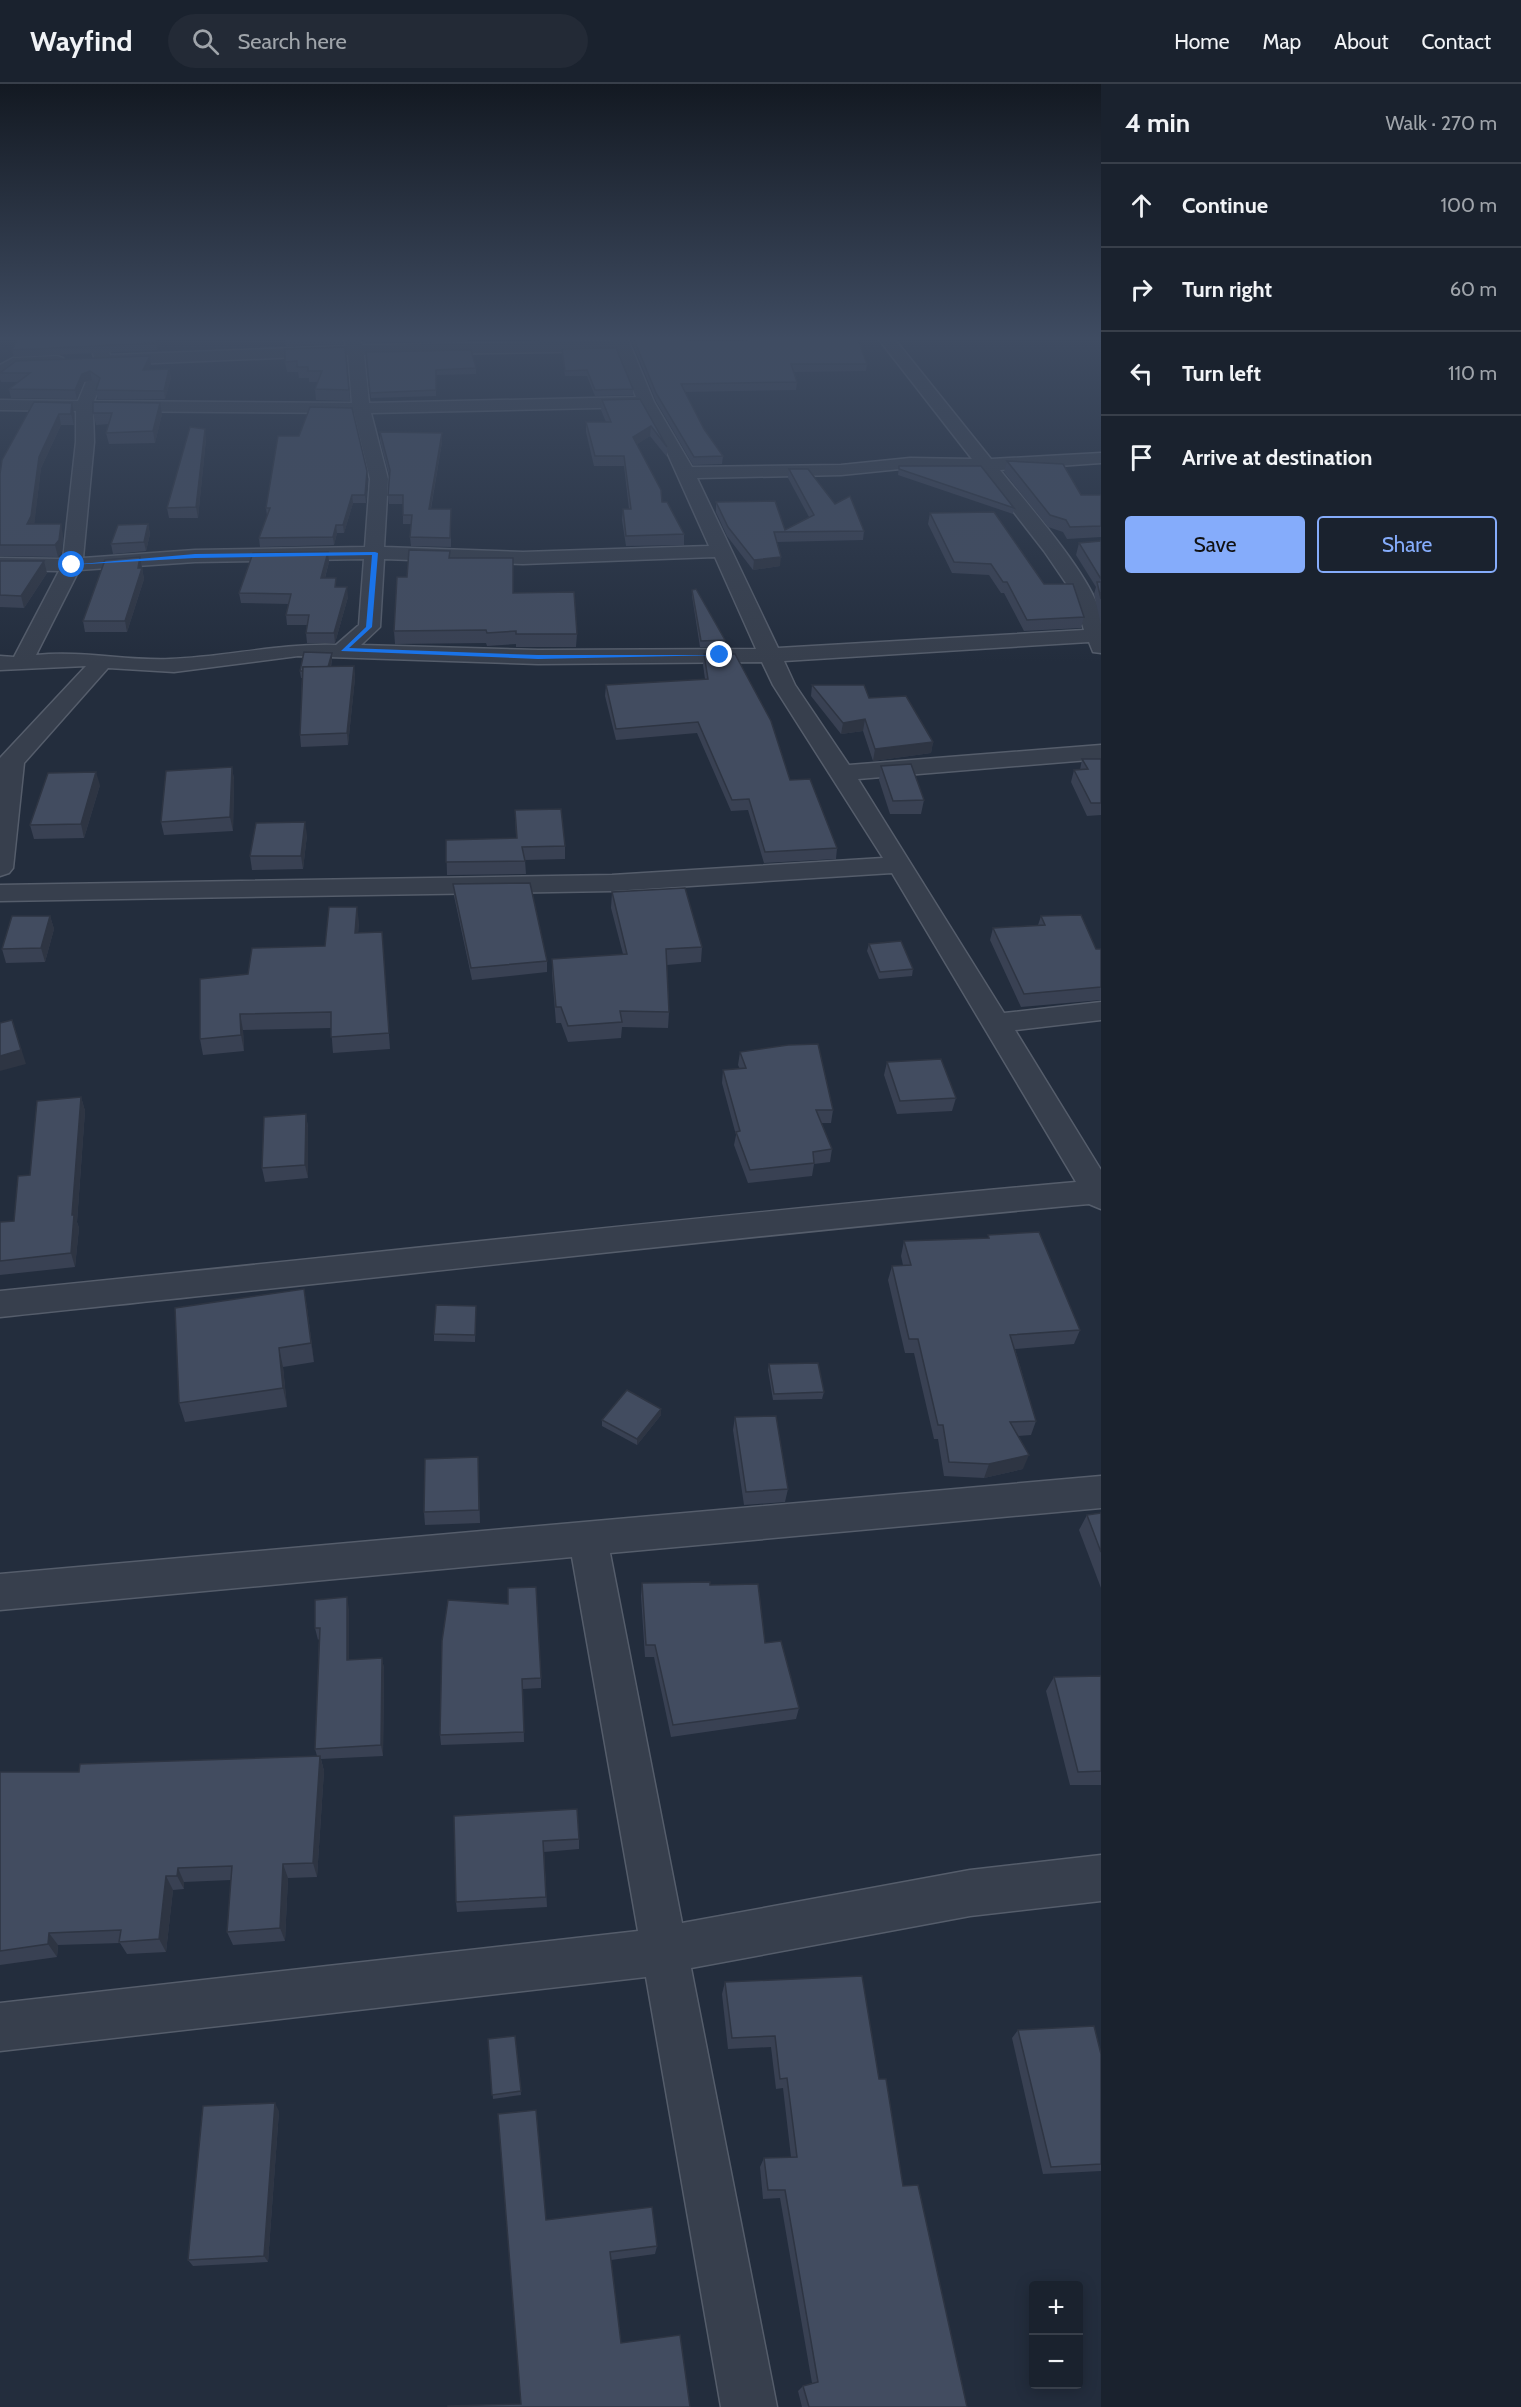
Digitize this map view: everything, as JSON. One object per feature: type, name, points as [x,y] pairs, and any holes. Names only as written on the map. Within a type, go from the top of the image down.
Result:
[{"type":"street","points":[[10,663],[72,565],[79,479],[85,445]]},
{"type":"street","points":[[343,650],[369,627],[380,479],[371,445]]},
{"type":"street","points":[[0,1304],[578,1245],[809,1218],[1100,1195],[998,1023],[843,773],[811,730],[784,685],[672,445]]},
{"type":"street","points":[[10,663],[76,659],[155,666],[219,661],[273,651],[343,650],[538,657],[771,655],[1100,639],[1082,592],[1052,548],[971,445]]},
{"type":"street","points":[[685,473],[841,470],[920,463],[986,465],[1101,458]]},
{"type":"street","points":[[1052,548],[1073,544]]},
{"type":"street","points":[[0,564],[72,565],[195,556],[375,553],[523,558],[723,552]]},
{"type":"street","points":[[0,868],[6,764],[103,661]]},
{"type":"street","points":[[843,773],[1101,752]]},
{"type":"street","points":[[0,893],[612,884],[900,865]]},
{"type":"street","points":[[998,1023],[1101,1011]]},
{"type":"street","points":[[0,1592],[1101,1492]]},
{"type":"street","points":[[588,1539],[749,2407]]},
{"type":"street","points":[[0,2028],[642,1954],[664,1948],[970,1893],[1101,1878]]},
{"type":"building","points":[[10,445],[44,445],[39,457],[31,516],[27,524],[61,524],[59,540],[55,545],[0,545],[2,460]]},
{"type":"building","points":[[185,445],[203,445],[196,507],[167,508]]},
{"type":"building","points":[[276,445],[361,445],[367,471],[365,495],[352,495],[343,525],[336,525],[333,537],[259,538],[270,508],[266,508]]},
{"type":"building","points":[[384,445],[440,445],[429,509],[451,509],[450,538],[410,537],[412,515],[403,515],[403,495],[388,495],[390,470]]},
{"type":"building","points":[[592,445],[637,445],[661,490],[662,502],[667,502],[684,534],[626,536],[623,509],[631,509],[624,456],[595,456]]},
{"type":"building","points":[[687,445],[716,445],[723,456],[694,457]]},
{"type":"building","points":[[1007,461],[1063,464],[1081,495],[1101,495],[1101,526],[1070,527],[1066,520],[1050,515]]},
{"type":"building","points":[[899,466],[981,466],[1014,508],[899,469]]},
{"type":"building","points":[[789,469],[808,469],[835,504],[850,496],[864,531],[774,532],[781,557],[754,560],[728,527],[716,502],[775,501],[785,530],[814,515]]},
{"type":"building","points":[[994,512],[1044,584],[1073,584],[1084,617],[1027,620],[1007,582],[1003,582],[991,564],[954,562],[930,513]]},
{"type":"building","points":[[148,524],[144,542],[111,544],[118,525]]},
{"type":"building","points":[[1101,541],[1101,579],[1079,543]]},
{"type":"building","points":[[409,550],[450,551],[449,558],[513,558],[513,593],[574,592],[577,634],[516,634],[516,631],[487,633],[486,630],[394,631],[397,577],[407,577]]},
{"type":"building","points":[[328,552],[321,578],[336,578],[335,587],[347,587],[334,633],[306,633],[309,615],[286,615],[291,594],[239,593],[253,553]]},
{"type":"building","points":[[140,557],[138,568],[142,568],[125,621],[83,621],[105,560]]},
{"type":"building","points":[[0,561],[44,561],[21,596],[0,595]]},
{"type":"building","points":[[1097,582],[1101,582],[1101,599]]},
{"type":"building","points":[[696,589],[725,640],[701,641],[692,590]]},
{"type":"building","points":[[304,652],[332,653],[328,667],[303,667],[303,671],[300,671]]},
{"type":"building","points":[[704,654],[735,654],[771,721],[790,780],[810,779],[837,848],[765,852],[749,799],[732,800],[698,722],[616,729],[606,685],[708,679]]},
{"type":"building","points":[[354,666],[347,733],[300,735],[303,667]]},
{"type":"building","points":[[812,685],[864,685],[869,698],[906,696],[933,742],[875,749],[865,719],[843,723]]},
{"type":"building","points":[[1082,759],[1101,759],[1101,803],[1091,803],[1074,770],[1088,769]]},
{"type":"building","points":[[911,764],[924,800],[893,801],[881,766]]},
{"type":"building","points":[[232,767],[230,817],[161,822],[166,771]]},
{"type":"building","points":[[96,772],[81,824],[30,825],[48,773]]},
{"type":"building","points":[[561,809],[565,846],[522,847],[525,861],[446,862],[446,840],[517,838],[515,810]]},
{"type":"building","points":[[305,822],[301,856],[250,856],[256,823]]},
{"type":"building","points":[[530,883],[547,961],[471,968],[453,884]]},
{"type":"building","points":[[685,888],[702,947],[666,949],[669,1012],[620,1011],[622,1022],[568,1026],[561,1007],[556,1007],[552,959],[627,954],[612,892]]},
{"type":"building","points":[[329,907],[357,907],[355,933],[382,932],[389,1033],[331,1037],[331,1012],[240,1014],[241,1035],[200,1039],[200,979],[248,974],[252,948],[325,946]]},
{"type":"building","points":[[1081,915],[1096,949],[1101,949],[1101,987],[1024,994],[993,928],[1045,925],[1041,916]]},
{"type":"building","points":[[12,916],[50,916],[41,948],[2,949]]},
{"type":"building","points":[[901,941],[913,969],[880,972],[869,944]]},
{"type":"building","points":[[12,1020],[21,1050],[0,1056],[0,1023]]},
{"type":"building","points":[[818,1044],[833,1110],[816,1110],[832,1149],[813,1152],[814,1163],[750,1170],[736,1132],[740,1131],[723,1070],[746,1068],[740,1052],[788,1045]]},
{"type":"building","points":[[941,1059],[956,1098],[900,1101],[887,1062]]},
{"type":"building","points":[[81,1097],[71,1253],[0,1261],[0,1222],[14,1221],[18,1176],[30,1175],[37,1101]]},
{"type":"building","points":[[306,1114],[305,1165],[262,1168],[264,1117]]},
{"type":"building","points":[[1039,1232],[1080,1330],[1010,1335],[1036,1421],[1010,1422],[1029,1455],[989,1464],[949,1462],[943,1425],[938,1425],[918,1339],[909,1339],[892,1266],[911,1265],[904,1241],[989,1238],[988,1235]]},
{"type":"building","points":[[304,1289],[311,1343],[279,1348],[283,1388],[179,1403],[175,1308]]},
{"type":"building","points":[[436,1305],[476,1306],[475,1335],[434,1334]]},
{"type":"building","points":[[818,1363],[824,1392],[774,1394],[769,1364]]},
{"type":"building","points":[[627,1390],[661,1409],[637,1439],[602,1420]]},
{"type":"building","points":[[776,1416],[788,1489],[746,1492],[735,1417]]},
{"type":"building","points":[[478,1457],[479,1510],[424,1512],[425,1459]]},
{"type":"building","points":[[1101,1513],[1101,1552],[1087,1515]]},
{"type":"building","points":[[710,1582],[710,1585],[758,1584],[765,1643],[781,1641],[799,1708],[673,1725],[655,1645],[646,1645],[642,1583]]},
{"type":"building","points":[[536,1587],[541,1678],[522,1679],[524,1732],[440,1735],[442,1641],[448,1600],[508,1604],[508,1588]]},
{"type":"building","points":[[347,1597],[347,1660],[382,1658],[381,1745],[315,1749],[320,1628],[315,1628],[315,1600]]},
{"type":"building","points":[[1101,1676],[1101,1771],[1078,1772],[1054,1677]]},
{"type":"building","points":[[320,1756],[313,1863],[283,1864],[280,1928],[227,1932],[232,1866],[178,1868],[177,1876],[166,1876],[159,1939],[119,1942],[121,1930],[49,1933],[48,1944],[0,1951],[0,1772],[79,1772],[80,1764]]},
{"type":"building","points":[[577,1809],[579,1839],[543,1841],[546,1897],[456,1902],[454,1816]]},
{"type":"building","points":[[862,1976],[879,2079],[886,2079],[903,2186],[918,2185],[967,2407],[809,2407],[803,2386],[818,2382],[785,2190],[768,2190],[764,2158],[797,2157],[787,2078],[780,2079],[775,2036],[732,2038],[725,1982]]},
{"type":"building","points":[[1094,2026],[1101,2054],[1101,2164],[1051,2167],[1018,2030]]},
{"type":"building","points":[[515,2036],[521,2091],[492,2095],[488,2039]]},
{"type":"building","points":[[275,2103],[264,2256],[188,2260],[203,2106]]},
{"type":"building","points":[[536,2110],[546,2220],[652,2207],[657,2246],[610,2252],[621,2343],[680,2335],[690,2407],[448,2407],[521,2404],[498,2114]]},
{"type":"route","points":[[72,565],[195,556],[375,553],[369,627],[343,650],[538,657],[720,655]]}]
